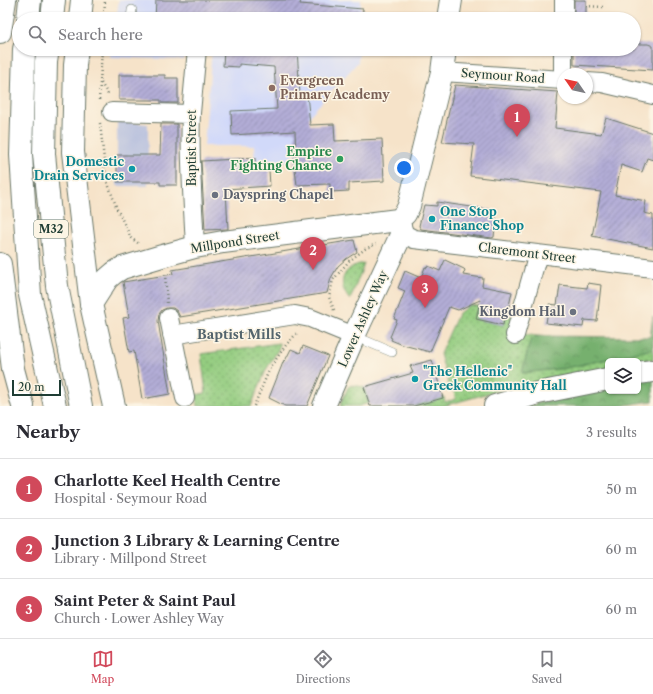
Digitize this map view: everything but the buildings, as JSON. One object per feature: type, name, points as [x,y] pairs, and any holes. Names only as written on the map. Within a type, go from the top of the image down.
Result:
[{"type":"main road","points":[[0,32],[6,0]]},
{"type":"main road","points":[[29,12],[30,0]]},
{"type":"main road","points":[[53,12],[54,0]]},
{"type":"main road","points":[[81,12],[82,0]]},
{"type":"main road","points":[[449,12],[450,0]]},
{"type":"main road","name":"M32","points":[[24,56],[21,155],[30,295],[55,406]]},
{"type":"main road","name":"M32","points":[[47,56],[44,154],[57,286],[81,406]]},
{"type":"main road","name":"M32","points":[[76,56],[73,152],[91,304]]},
{"type":"main road","name":"Lower Ashley Way","points":[[324,406],[345,332],[398,235],[409,206],[442,72],[444,56]]},
{"type":"main road","name":"Millpond Street","points":[[91,304],[107,279],[114,272],[138,262],[195,247],[223,242],[398,235]]},
{"type":"main road","points":[[0,264],[13,369],[23,406]]},
{"type":"main road","points":[[91,304],[114,406]]},
{"type":"main road","points":[[641,373],[653,371]]},
{"type":"main road","points":[[496,406],[538,393],[605,380]]},
{"type":"street","points":[[564,0],[564,12]]},
{"type":"street","name":"Baptist Street","points":[[195,247],[191,176],[191,114],[196,56]]},
{"type":"street","points":[[563,56],[563,68]]},
{"type":"street","name":"Seymour Road","points":[[442,72],[557,80]]},
{"type":"street","points":[[593,82],[602,83],[653,95]]},
{"type":"street","points":[[107,111],[191,114]]},
{"type":"street","name":"Claremont Street","points":[[398,235],[414,239],[653,268]]},
{"type":"street","points":[[514,335],[538,254]]},
{"type":"street","points":[[185,398],[170,326],[294,315],[310,318],[345,332]]},
{"type":"street","points":[[0,330],[13,369]]},
{"type":"lane","points":[[345,332],[392,352]]},
{"type":"path","points":[[104,12],[105,0]]},
{"type":"path","points":[[586,6],[603,7]]},
{"type":"path","points":[[102,56],[100,82],[107,111],[106,178],[117,209],[131,238],[140,245]]},
{"type":"path","points":[[100,82],[112,101],[107,111]]},
{"type":"path","points":[[345,332],[329,297],[333,280],[349,261],[365,249],[398,235]]},
{"type":"path","points":[[164,270],[170,326]]},
{"type":"path","points":[[254,406],[270,368],[286,345],[301,330]]},
{"type":"shaded area","points":[[119,0],[361,0],[360,12],[117,12]]},
{"type":"shaded area","points":[[184,56],[184,60],[110,57]]},
{"type":"shaded area","name":"Evergreen Primary Academy","points":[[212,56],[358,56],[358,62],[312,113],[293,147],[293,161],[255,164],[254,146],[204,146]]},
{"type":"shaded area","points":[[117,121],[148,124],[148,186],[117,186]]},
{"type":"green space","points":[[359,264],[364,264],[350,300],[344,289],[343,279],[348,270]]},
{"type":"green space","points":[[469,305],[479,306],[476,319],[503,325],[505,315],[514,317],[522,334],[537,336],[530,341],[522,373],[566,368],[605,359],[605,369],[507,388],[443,406],[414,406],[444,397],[445,402],[456,399],[452,386],[449,386],[440,354],[458,314]]},
{"type":"green space","points":[[653,316],[653,349],[612,358],[605,358],[605,359],[566,368],[522,373],[530,341],[537,336],[650,337]]},
{"type":"green space","points":[[279,343],[279,348],[266,370],[251,406],[198,406],[195,395],[206,393],[201,354]]},
{"type":"green space","points":[[653,349],[653,359],[641,361],[641,358],[612,358]]},
{"type":"green space","points":[[653,377],[653,401],[619,406],[526,406],[605,387],[605,394],[641,394],[641,379]]},
{"type":"green space","points":[[352,385],[364,387],[369,403],[359,406],[340,406],[348,387]]},
{"type":"place","name":"Evergreen Primary Academy","points":[[272,88]]},
{"type":"place","name":"Charlotte Keel Health Centre","points":[[517,137]]},
{"type":"place","name":"Empire Fighting Chance","points":[[340,159]]},
{"type":"place","name":"Domestic Drain Services","points":[[132,169]]},
{"type":"place","name":"Dayspring Chapel","points":[[215,195]]},
{"type":"place","name":"One Stop Finance Shop","points":[[432,219]]},
{"type":"place","name":"Junction 3 Library & Learning Centre","points":[[313,270]]},
{"type":"place","name":"Saint Peter & Saint Paul","points":[[425,308]]},
{"type":"place","name":"Kingdom Hall","points":[[573,312]]},
{"type":"place","name":"\"The Hellenic\" Greek Community Hall","points":[[415,379]]},
{"type":"district","name":"Baptist Mills","points":[[239,334]]}]
